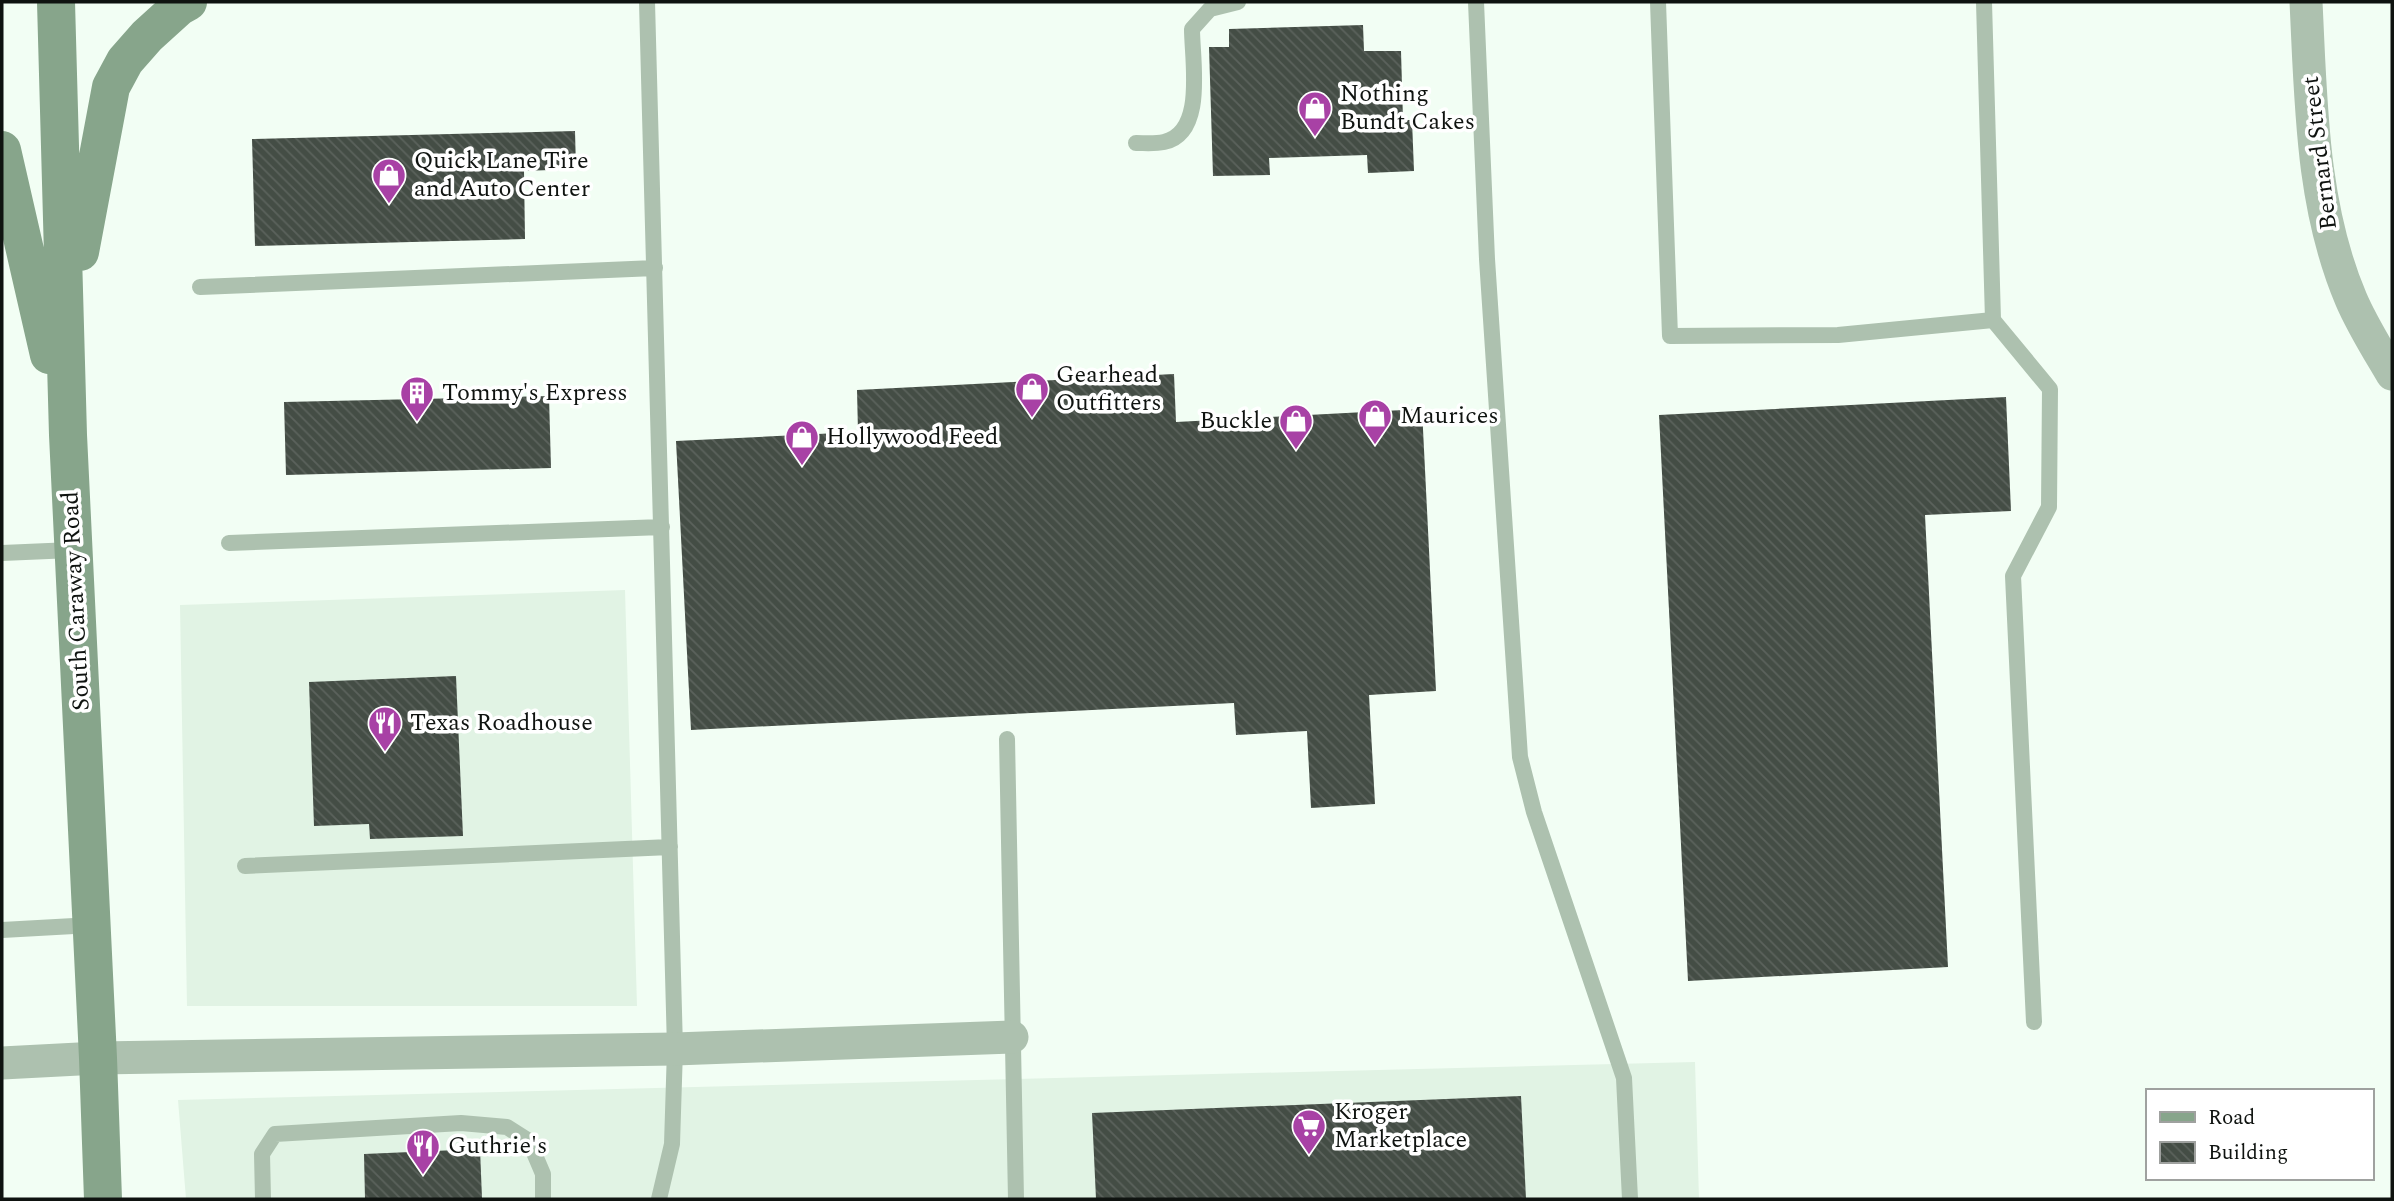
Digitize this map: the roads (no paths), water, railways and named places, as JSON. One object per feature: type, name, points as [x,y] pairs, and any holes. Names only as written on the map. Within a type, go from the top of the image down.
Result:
[{"type":"main road","name":"South Caraway Road","points":[[56,2],[72,550],[103,1199]]},
{"type":"main road","points":[[68,435],[70,316],[87,206],[111,87],[125,61],[147,36],[188,2]]},
{"type":"main road","points":[[2,150],[68,435]]},
{"type":"street","name":"Bernard Street","points":[[2306,2],[2313,133],[2330,237],[2351,299],[2392,374]]},
{"type":"street","points":[[2,1063],[98,1058],[675,1049],[1012,1037]]},
{"type":"lane","points":[[647,2],[675,1049],[672,1144],[659,1199]]},
{"type":"lane","points":[[1136,144],[1166,142],[1185,130],[1193,110],[1192,29],[1210,9],[1238,2]]},
{"type":"lane","points":[[1476,2],[1487,259],[1520,757],[1534,812],[1624,1078],[1630,1199]]},
{"type":"lane","points":[[1658,2],[1670,336],[1838,335],[1993,320]]},
{"type":"lane","points":[[1984,2],[1993,320],[2050,390],[2049,507],[2013,576],[2034,1022]]},
{"type":"lane","points":[[200,287],[655,268]]},
{"type":"lane","points":[[229,543],[662,527]]},
{"type":"lane","points":[[2,553],[72,550]]},
{"type":"lane","points":[[1007,739],[1016,1199]]},
{"type":"lane","points":[[245,866],[670,847]]},
{"type":"lane","points":[[2,930],[92,925]]},
{"type":"lane","points":[[263,1199],[262,1154],[275,1133],[461,1123],[507,1128],[528,1141],[543,1174],[543,1199]]},
{"type":"place","name":"Nothing Bundt Cakes","points":[[1315,138]]},
{"type":"place","name":"Quick Lane Tire and Auto Center","points":[[389,205]]},
{"type":"place","name":"Gearhead Outfitters","points":[[1032,419]]},
{"type":"place","name":"Tommy's Express","points":[[417,423]]},
{"type":"place","name":"Maurices","points":[[1375,446]]},
{"type":"place","name":"Buckle","points":[[1296,451]]},
{"type":"place","name":"Hollywood Feed","points":[[802,467]]},
{"type":"place","name":"Texas Roadhouse","points":[[385,753]]},
{"type":"place","name":"Kroger Marketplace","points":[[1309,1156]]},
{"type":"place","name":"Guthrie's","points":[[423,1176]]}]
